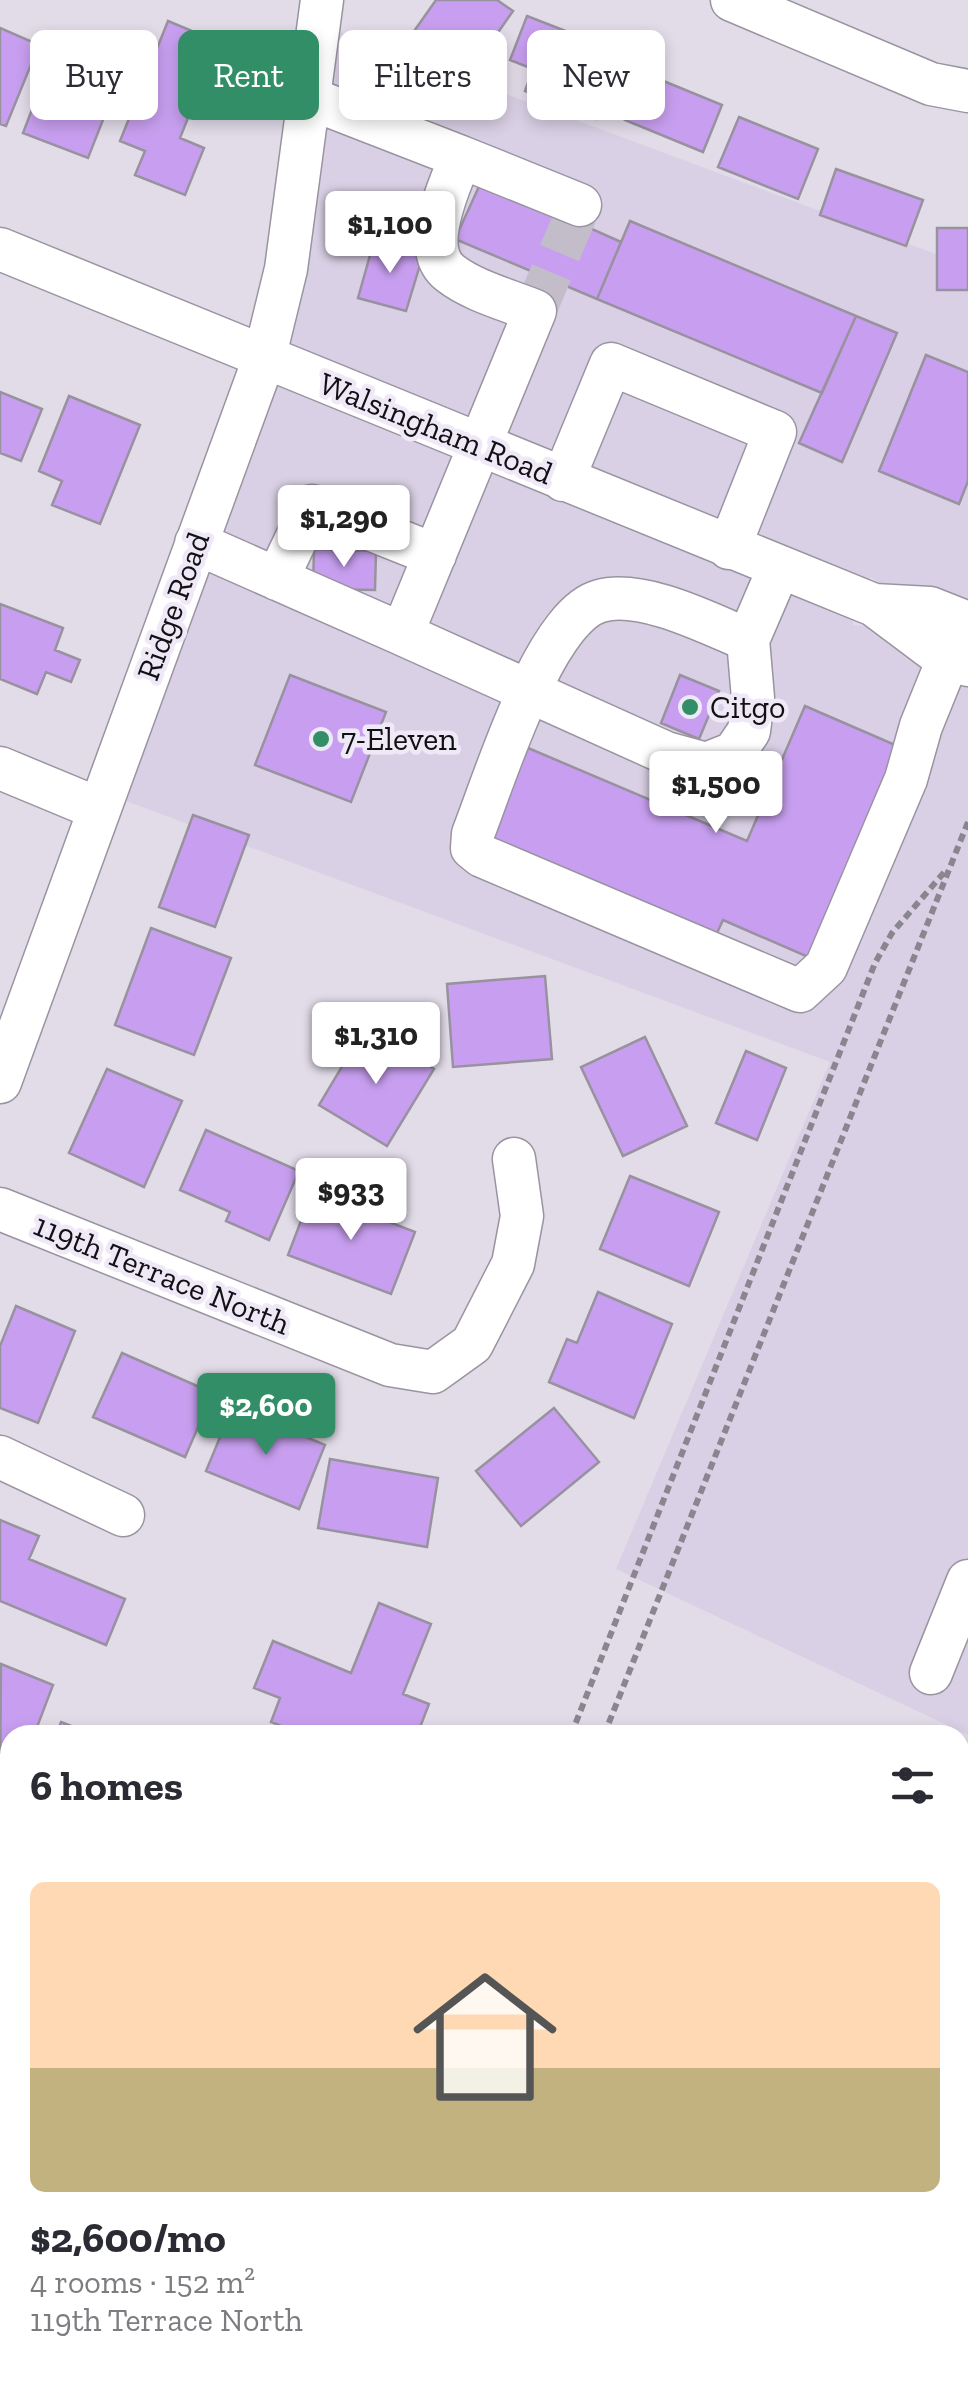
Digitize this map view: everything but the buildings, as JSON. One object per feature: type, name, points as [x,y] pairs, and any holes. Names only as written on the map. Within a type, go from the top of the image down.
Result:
[{"type":"street","name":"Ridge Road","points":[[318,30],[322,0]]},
{"type":"street","points":[[732,0],[931,84],[968,91]]},
{"type":"street","points":[[319,102],[580,205]]},
{"type":"street","name":"Ridge Road","points":[[0,1082],[264,358],[286,269],[306,120]]},
{"type":"street","points":[[402,634],[535,311],[447,272],[438,255],[438,224],[460,157]]},
{"type":"street","name":"Walsingham Road","points":[[0,249],[778,568],[874,605],[930,608],[962,648]]},
{"type":"street","points":[[563,480],[610,364],[720,409],[775,432],[729,548]]},
{"type":"street","points":[[277,579],[312,506],[435,555]]},
{"type":"street","points":[[196,543],[666,753],[706,764],[734,753],[749,731],[752,698],[748,640],[778,568]]},
{"type":"street","points":[[748,640],[674,610],[631,599],[599,601],[571,618],[529,692],[472,848],[482,856],[800,991],[826,968],[906,780],[921,726],[962,648]]},
{"type":"street","points":[[0,768],[99,809]]},
{"type":"street","name":"119th Terrace North","points":[[0,1210],[390,1365],[433,1372],[472,1344],[513,1264],[522,1216],[514,1159]]},
{"type":"street","points":[[0,1457],[122,1515]]},
{"type":"street","points":[[931,1673],[968,1581]]},
{"type":"path","points":[[608,1725],[968,822]]},
{"type":"path","points":[[575,1725],[874,963],[892,933],[933,888],[953,859]]},
{"type":"shaded area","points":[[337,31],[339,120],[507,120],[507,94],[527,102],[527,120],[576,120],[968,266],[968,601],[881,585],[871,577],[868,581],[287,344]]},
{"type":"shaded area","points":[[274,385],[853,620],[853,625],[866,626],[925,669],[968,687],[968,1725],[947,1725],[616,1569],[830,1062],[123,800]]},
{"type":"tunnel","points":[[535,311],[580,205]]},
{"type":"place","name":"Citgo","points":[[690,707]]},
{"type":"place","name":"7-Eleven","points":[[321,739]]}]
